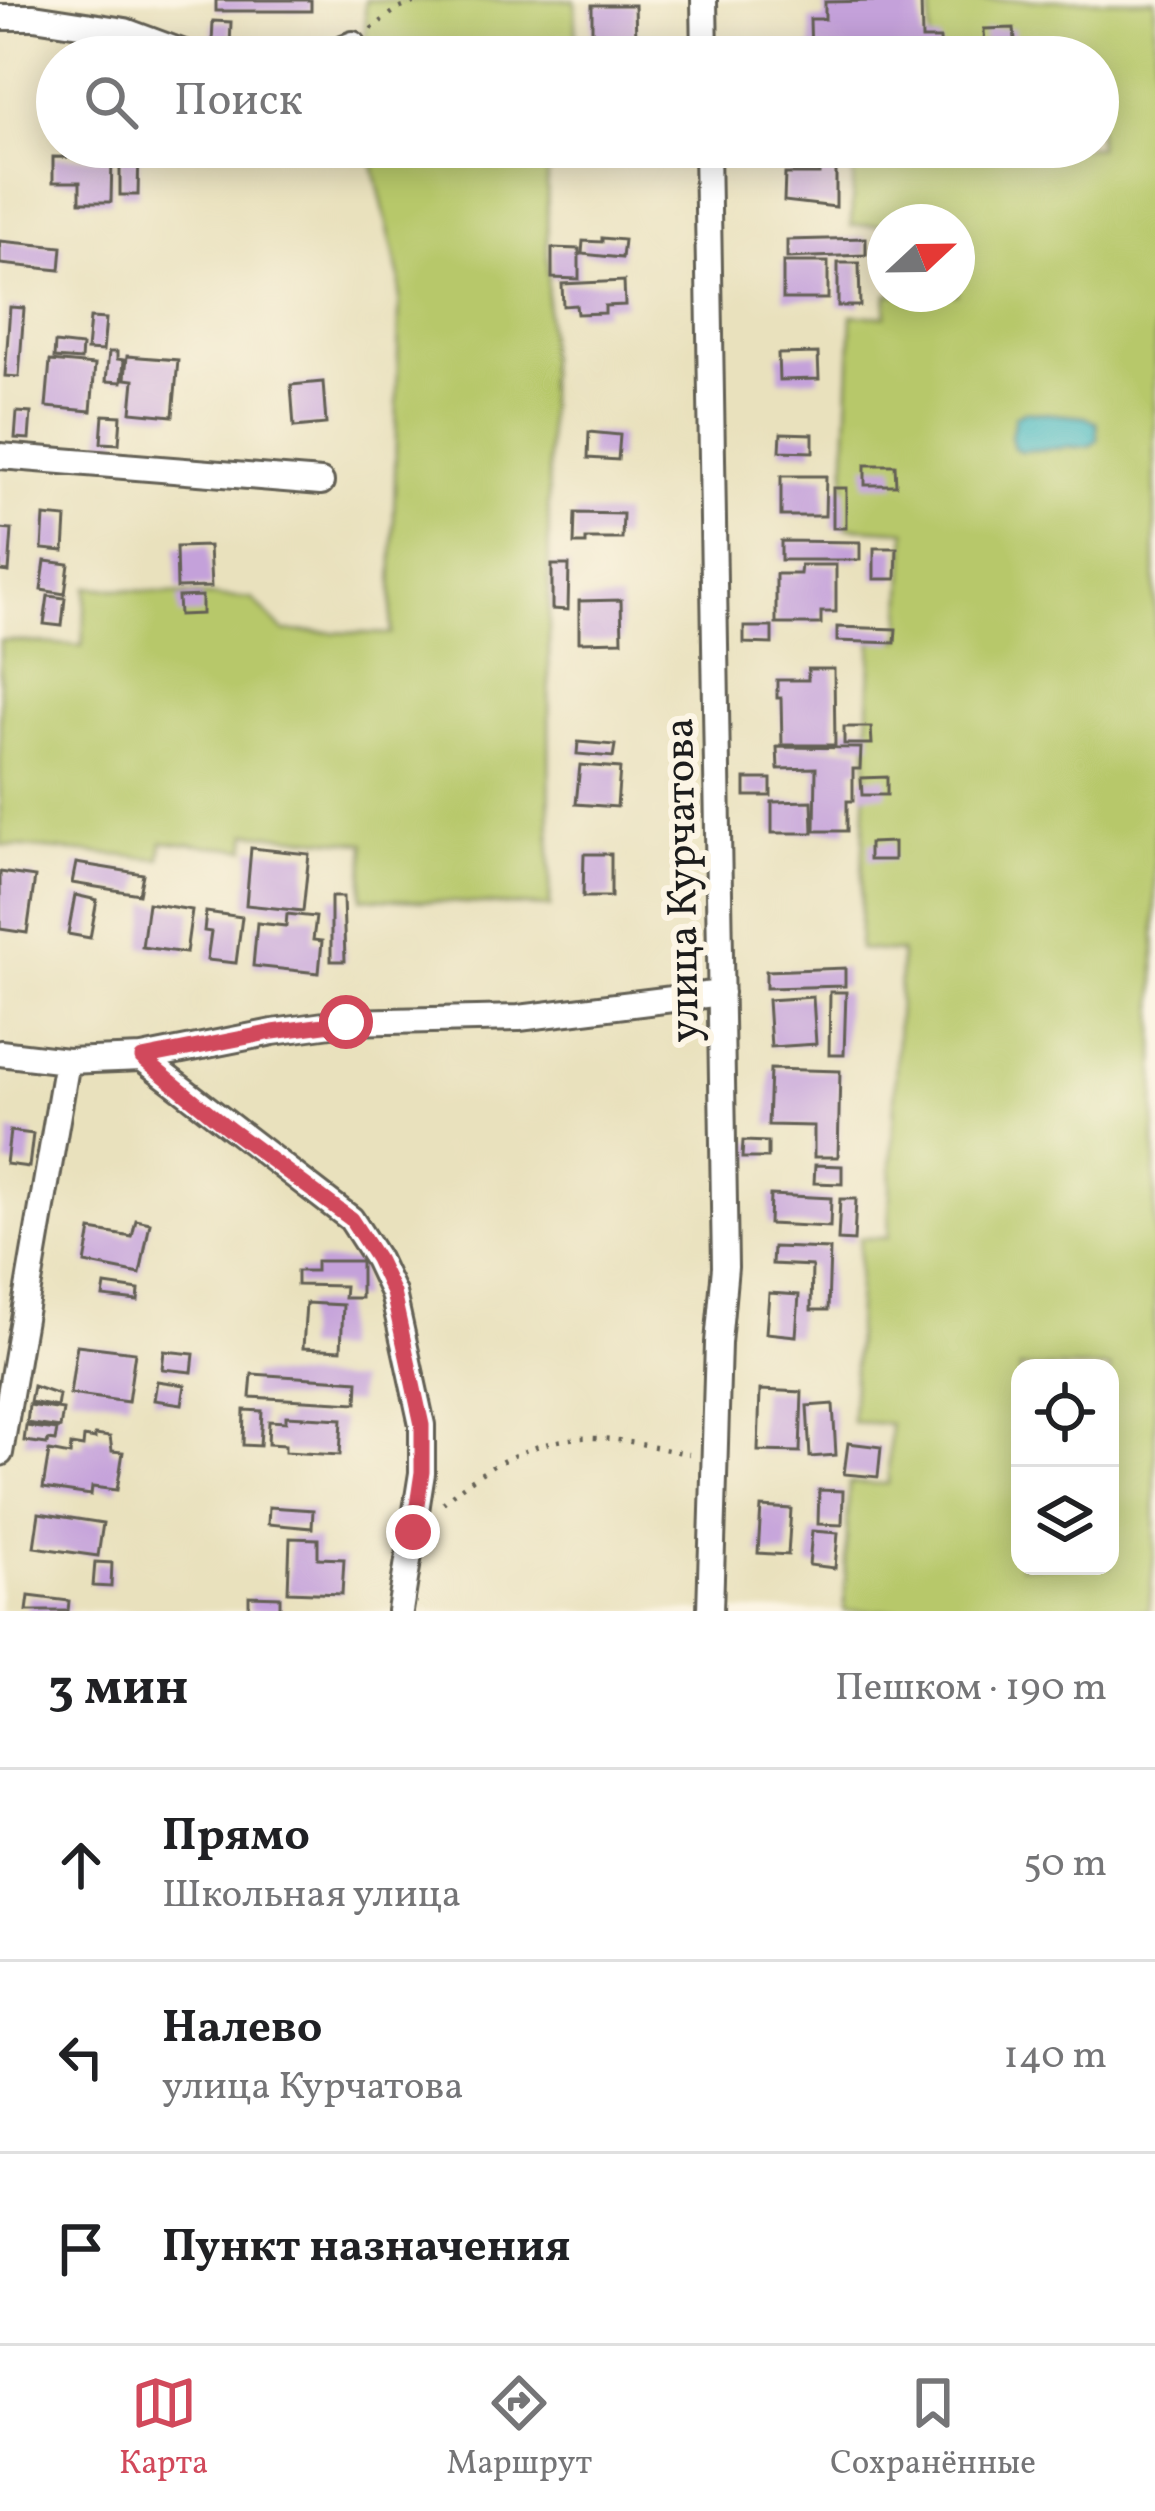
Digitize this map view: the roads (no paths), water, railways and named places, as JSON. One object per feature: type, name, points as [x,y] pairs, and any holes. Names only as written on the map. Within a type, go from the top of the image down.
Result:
[{"type":"street","points":[[704,0],[705,36]]},
{"type":"street","points":[[0,17],[34,17],[138,36]]},
{"type":"street","name":"улица Курчатова","points":[[707,168],[724,1267],[710,1611]]},
{"type":"street","points":[[0,456],[321,482]]},
{"type":"street","points":[[0,1053],[67,1061],[142,1058],[346,1022],[519,1018],[721,993]]},
{"type":"street","points":[[142,1058],[351,1219],[393,1293],[422,1425],[422,1472],[400,1611]]},
{"type":"street","points":[[0,1453],[67,1061]]},
{"type":"water","points":[[1024,411],[1085,417],[1097,423],[1098,440],[1090,446],[1020,451],[1011,437],[1015,416]]}]
